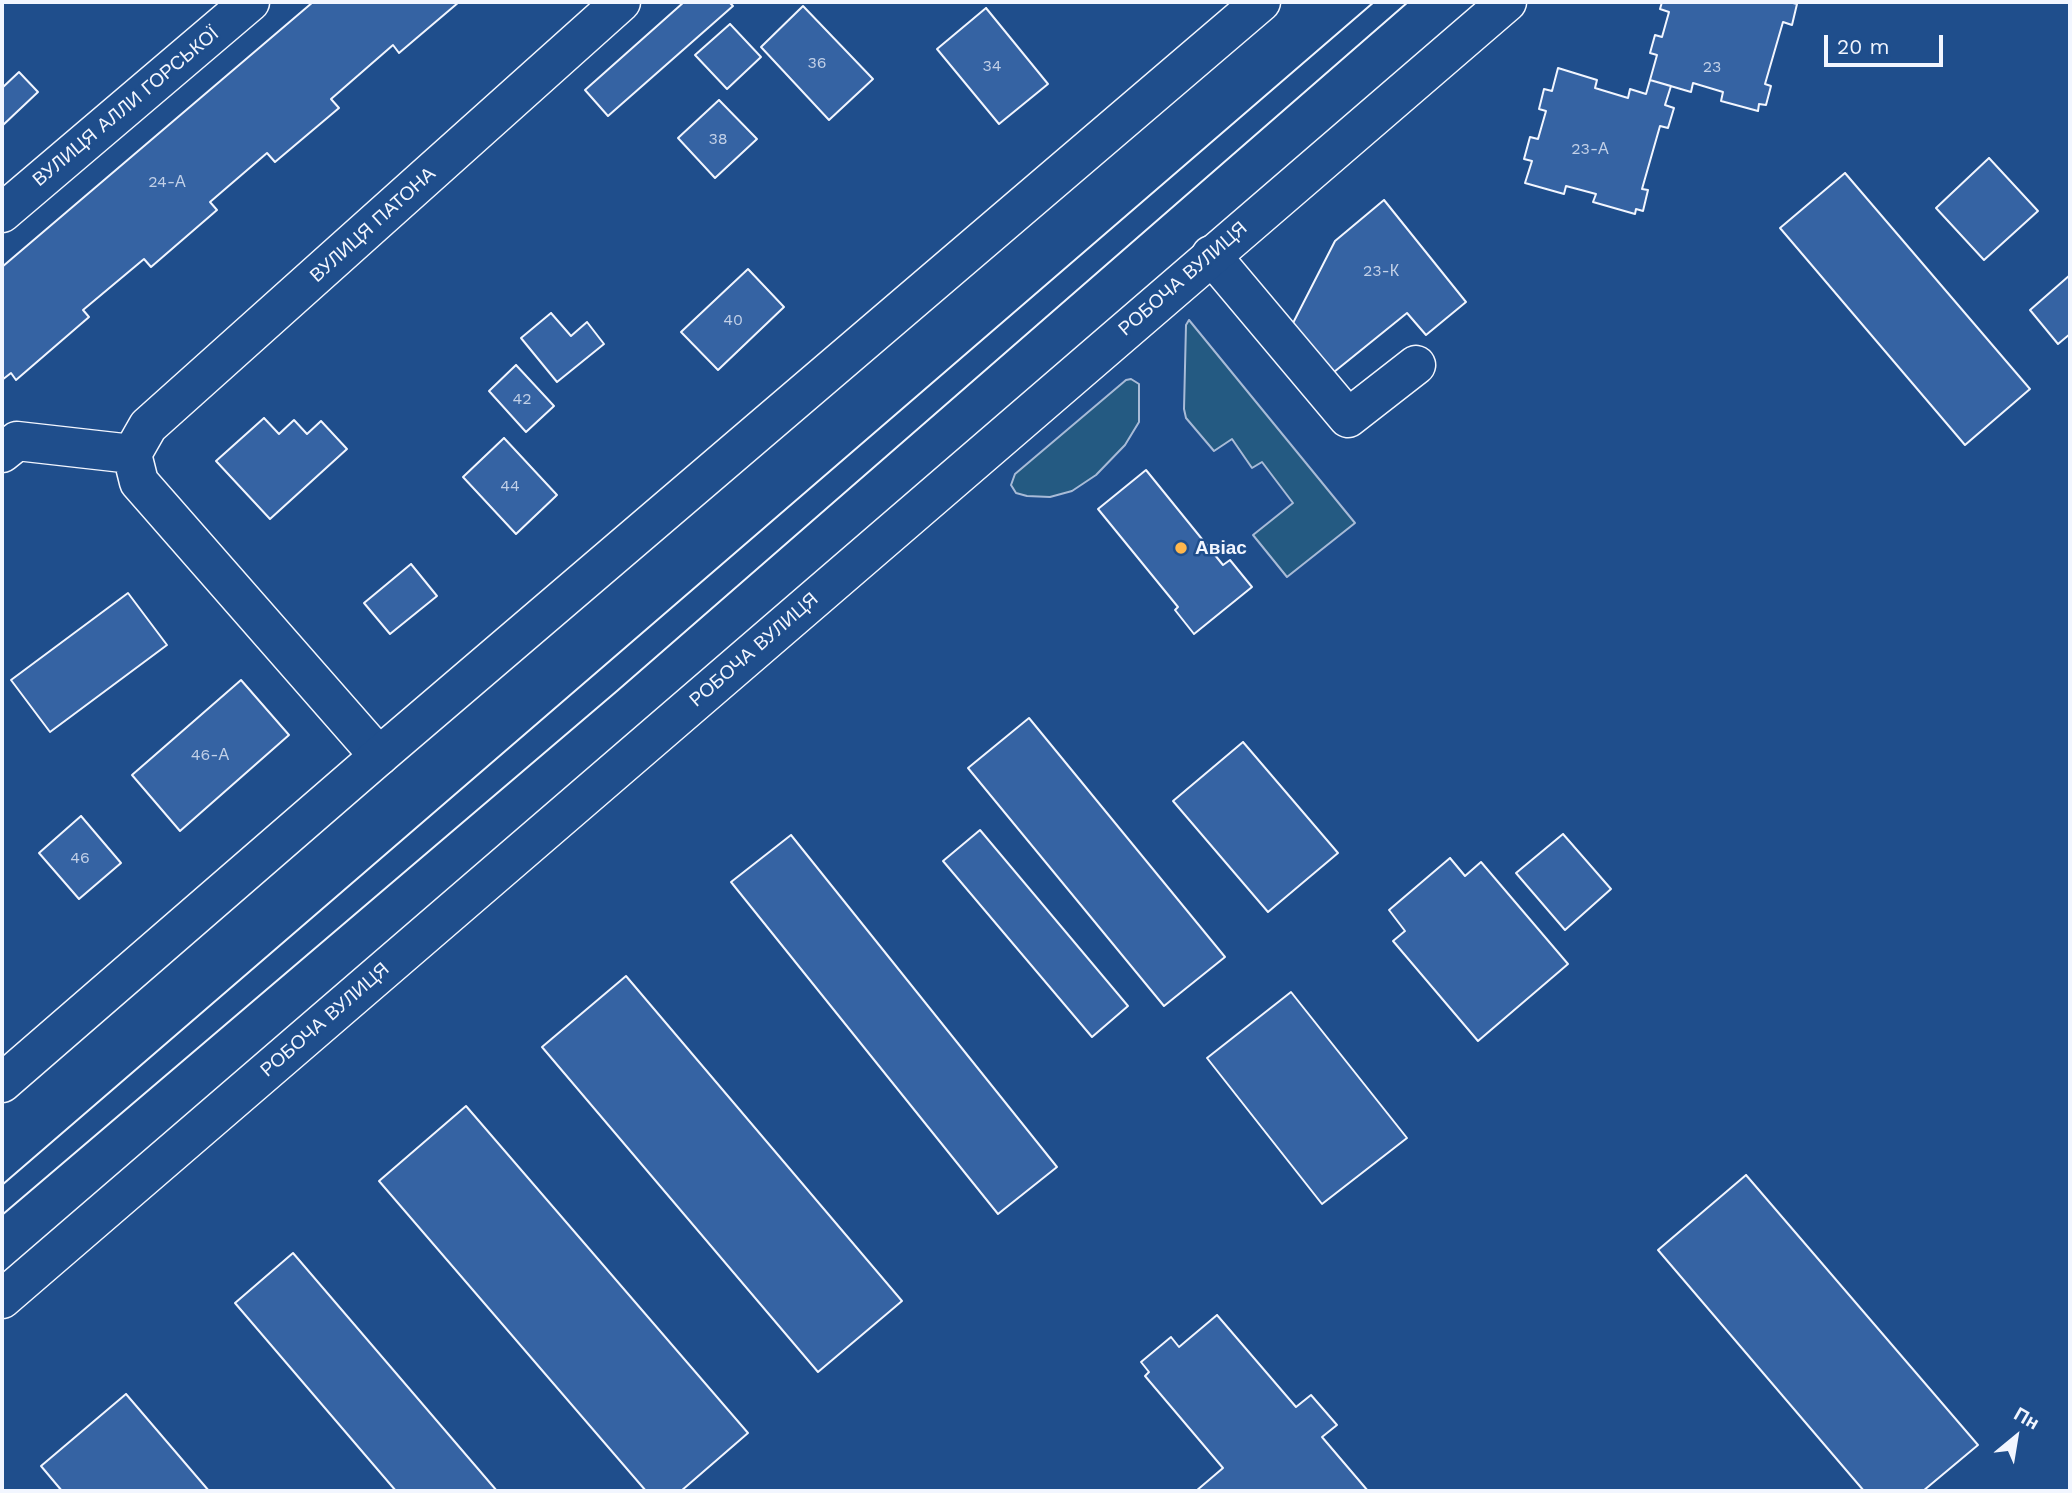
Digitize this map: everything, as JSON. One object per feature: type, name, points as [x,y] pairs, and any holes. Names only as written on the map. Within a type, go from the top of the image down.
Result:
[{"type":"main road","name":"ВУЛИЦЯ АЛЛИ ГОРСЬКОЇ","points":[[2,213],[250,2]]},
{"type":"main road","name":"ВУЛИЦЯ ПАТОНА","points":[[132,454],[148,426],[621,2]]},
{"type":"main road","points":[[2,1083],[1261,2]]},
{"type":"main road","name":"РОБОЧА ВУЛИЦЯ","points":[[2,1299],[1507,2]]},
{"type":"main road","points":[[1211,255],[1348,418],[1416,365]]},
{"type":"main road","points":[[2,453],[17,441],[132,454],[139,482],[379,757]]},
{"type":"shaded area","points":[[1189,320],[1355,523],[1287,577],[1253,535],[1293,503],[1262,462],[1252,468],[1232,439],[1214,451],[1186,418],[1186,325]]},
{"type":"shaded area","points":[[1131,379],[1139,384],[1139,422],[1125,445],[1096,475],[1072,491],[1050,497],[1016,493],[1011,485],[1015,474],[1126,380]]},
{"type":"building","points":[[313,2],[459,2],[399,53],[393,45],[331,99],[339,108],[275,162],[267,153],[210,202],[217,210],[151,267],[144,259],[83,310],[89,317],[16,380],[11,373],[2,380],[2,267]]},
{"type":"building","points":[[684,2],[729,2],[733,6],[608,116],[585,90]]},
{"type":"building","points":[[1662,2],[1797,4],[1792,25],[1783,22],[1765,84],[1771,86],[1766,105],[1759,104],[1758,111],[1721,101],[1723,92],[1693,83],[1691,92],[1650,80],[1657,55],[1650,53],[1655,35],[1662,37],[1669,12],[1660,9]]},
{"type":"building","points":[[803,6],[873,79],[829,120],[761,47]]},
{"type":"building","points":[[986,8],[1048,84],[999,124],[937,49]]},
{"type":"building","points":[[730,24],[761,57],[727,89],[695,55]]},
{"type":"building","points":[[1558,68],[1597,80],[1595,88],[1628,98],[1630,89],[1646,94],[1650,80],[1671,86],[1665,105],[1674,108],[1668,128],[1660,126],[1642,189],[1648,190],[1643,211],[1636,209],[1635,214],[1593,202],[1596,194],[1566,186],[1564,194],[1525,183],[1532,161],[1524,159],[1530,137],[1538,139],[1546,111],[1539,109],[1544,89],[1552,91]]},
{"type":"building","points":[[19,72],[38,92],[2,126],[2,88]]},
{"type":"building","points":[[719,100],[757,139],[715,178],[678,138]]},
{"type":"building","points":[[1989,158],[2038,211],[1984,260],[1936,208]]},
{"type":"building","points":[[1845,173],[2030,389],[1965,445],[1780,228]]},
{"type":"building","points":[[1384,200],[1466,302],[1426,335],[1407,313],[1334,372],[1292,325],[1335,241]]},
{"type":"building","points":[[748,269],[784,307],[718,370],[681,332]]},
{"type":"building","points":[[2070,275],[2070,334],[2058,344],[2030,310]]},
{"type":"building","points":[[551,313],[571,336],[587,322],[604,344],[557,382],[521,338]]},
{"type":"building","points":[[516,365],[554,406],[526,432],[489,391]]},
{"type":"building","points":[[264,418],[279,434],[294,420],[307,434],[321,421],[347,449],[270,519],[216,461]]},
{"type":"building","points":[[504,438],[557,495],[516,534],[463,477]]},
{"type":"building","points":[[1146,470],[1223,565],[1230,560],[1252,587],[1194,634],[1175,610],[1178,607],[1098,509]]},
{"type":"building","points":[[411,564],[437,596],[390,634],[364,603]]},
{"type":"building","points":[[128,593],[167,645],[50,732],[11,680]]},
{"type":"building","points":[[241,680],[289,735],[180,831],[132,775]]},
{"type":"building","points":[[1029,718],[1225,957],[1164,1006],[968,768]]},
{"type":"building","points":[[1243,742],[1338,853],[1268,912],[1173,801]]},
{"type":"building","points":[[81,816],[121,863],[79,899],[39,853]]},
{"type":"building","points":[[980,830],[1128,1006],[1092,1037],[943,861]]},
{"type":"building","points":[[1563,834],[1611,889],[1565,930],[1516,873]]},
{"type":"building","points":[[791,835],[1057,1167],[998,1214],[731,882]]},
{"type":"building","points":[[1450,858],[1465,876],[1481,862],[1568,964],[1478,1041],[1393,941],[1405,931],[1389,910]]},
{"type":"building","points":[[626,976],[902,1301],[818,1372],[542,1047]]},
{"type":"building","points":[[1291,992],[1407,1138],[1322,1204],[1207,1058]]},
{"type":"building","points":[[466,1106],[748,1433],[681,1491],[646,1491],[379,1181]]},
{"type":"building","points":[[1746,1175],[1978,1445],[1923,1491],[1864,1491],[1658,1250]]},
{"type":"building","points":[[293,1253],[497,1491],[396,1491],[235,1303]]},
{"type":"building","points":[[1217,1315],[1296,1407],[1311,1395],[1337,1425],[1322,1437],[1368,1491],[1196,1491],[1223,1468],[1145,1376],[1149,1372],[1141,1362],[1171,1337],[1179,1347]]},
{"type":"building","points":[[126,1394],[209,1491],[62,1491],[41,1466]]},
{"type":"tram line","points":[[2,1185],[1374,2]]},
{"type":"tram line","points":[[2,1215],[617,691],[1408,2]]},
{"type":"place","name":"Авіас","points":[[1181,548]]}]
